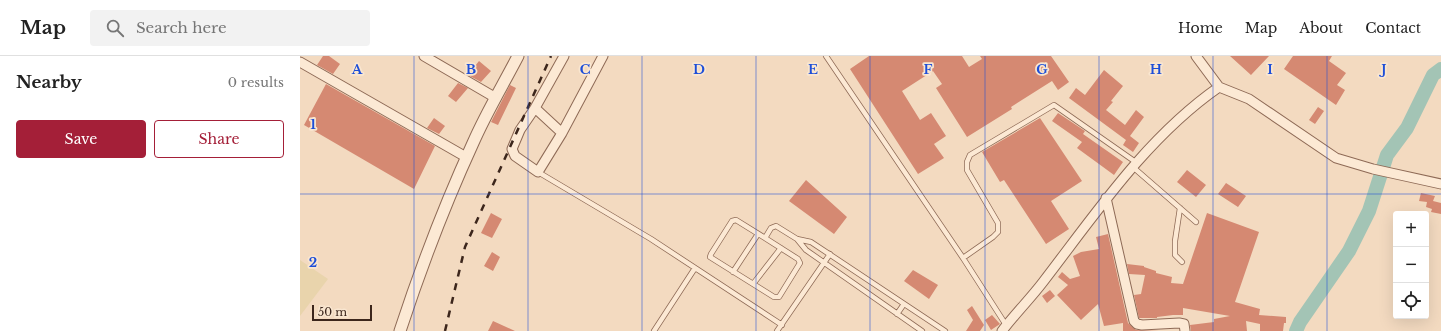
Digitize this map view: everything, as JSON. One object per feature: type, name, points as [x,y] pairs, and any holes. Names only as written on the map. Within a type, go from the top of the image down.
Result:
[{"type":"street","points":[[424,56],[496,98]]},
{"type":"street","points":[[400,331],[432,241],[466,158],[518,56]]},
{"type":"street","points":[[564,56],[535,108],[520,130],[512,149],[515,156],[538,172],[562,133],[604,56]]},
{"type":"street","points":[[1196,56],[1219,87],[1249,100],[1336,158],[1373,169],[1441,184]]},
{"type":"street","points":[[300,62],[466,158]]},
{"type":"street","points":[[1004,328],[1042,283],[1106,198],[1160,138],[1198,102],[1219,87]]},
{"type":"street","points":[[535,108],[562,133]]},
{"type":"street","points":[[1106,198],[1134,321],[1137,324],[1142,325],[1180,323],[1184,324],[1186,331]]},
{"type":"lane","points":[[826,56],[963,258],[1004,328]]},
{"type":"lane","points":[[963,258],[994,237],[998,232],[998,223],[967,170],[967,162],[970,155],[1054,104],[1136,165],[1196,222]]},
{"type":"lane","points":[[538,172],[651,239],[782,325]]},
{"type":"lane","points":[[1180,208],[1175,241],[1175,255],[1182,262]]},
{"type":"lane","points":[[736,220],[765,238],[798,259],[800,263],[779,297],[774,297],[710,258],[710,254],[729,223],[732,221],[736,220]]},
{"type":"lane","points":[[765,238],[771,228],[776,226],[797,238],[811,242],[945,331]]},
{"type":"lane","points":[[733,272],[758,234]]},
{"type":"lane","points":[[797,238],[806,250],[922,331]]},
{"type":"lane","points":[[754,284],[781,248]]},
{"type":"lane","points":[[777,331],[830,254]]},
{"type":"lane","points":[[654,331],[695,268]]},
{"type":"lane","points":[[897,314],[904,304]]},
{"type":"shaded area","points":[[300,260],[328,279],[300,316]]},
{"type":"building","points":[[323,56],[329,56],[340,64],[333,74],[317,65]]},
{"type":"building","points":[[869,56],[962,56],[969,67],[982,59],[980,56],[1051,56],[1069,82],[1058,90],[1052,81],[1011,107],[1012,109],[967,137],[936,88],[942,84],[933,71],[902,91],[920,120],[931,113],[946,136],[934,144],[944,158],[918,174],[850,69]]},
{"type":"building","points":[[1230,56],[1269,56],[1251,75]]},
{"type":"building","points":[[1293,56],[1332,56],[1329,61],[1346,73],[1337,85],[1345,90],[1336,105],[1284,69]]},
{"type":"building","points":[[479,61],[491,71],[481,82],[468,75]]},
{"type":"building","points":[[1104,70],[1123,86],[1106,110],[1125,125],[1136,110],[1144,117],[1130,136],[1139,143],[1133,152],[1123,145],[1126,140],[1069,98],[1076,88],[1085,95]]},
{"type":"building","points":[[458,83],[468,88],[456,102],[448,96]]},
{"type":"building","points":[[326,84],[435,146],[414,189],[304,125]]},
{"type":"building","points":[[510,85],[516,88],[498,125],[491,122]]},
{"type":"building","points":[[1318,107],[1324,111],[1315,124],[1309,120]]},
{"type":"building","points":[[1058,113],[1085,131],[1083,134],[1123,162],[1114,175],[1077,148],[1082,142],[1052,121]]},
{"type":"building","points":[[434,118],[445,126],[439,134],[427,128]]},
{"type":"building","points":[[1040,118],[1082,181],[1051,201],[1069,229],[1046,244],[1004,180],[1000,182],[982,152]]},
{"type":"building","points":[[1187,170],[1206,185],[1196,197],[1177,182]]},
{"type":"building","points":[[806,180],[847,217],[834,234],[789,201]]},
{"type":"building","points":[[1226,183],[1246,196],[1238,207],[1218,194]]},
{"type":"building","points":[[1421,193],[1435,196],[1433,201],[1441,203],[1441,214],[1431,212],[1432,209],[1426,207],[1427,202],[1419,201]]},
{"type":"building","points":[[491,213],[502,219],[492,238],[481,233]]},
{"type":"building","points":[[1207,213],[1259,232],[1235,302],[1260,309],[1259,315],[1286,317],[1286,323],[1284,323],[1283,331],[1260,331],[1260,324],[1246,321],[1247,331],[1191,331],[1190,325],[1214,322],[1214,319],[1230,316],[1183,308],[1183,315],[1157,318],[1139,318],[1134,295],[1141,294],[1145,275],[1129,274],[1127,264],[1144,266],[1156,271],[1156,273],[1172,277],[1171,283],[1183,284]]},
{"type":"building","points":[[1108,234],[1128,323],[1136,330],[1159,331],[1123,331],[1123,323],[1104,326],[1098,304],[1081,320],[1057,295],[1068,285],[1058,277],[1062,272],[1070,279],[1080,276],[1073,256],[1081,252],[1099,249],[1096,237]]},
{"type":"building","points":[[492,252],[500,257],[493,271],[484,266]]},
{"type":"building","points":[[913,270],[938,285],[929,299],[904,281]]},
{"type":"building","points":[[1050,290],[1055,296],[1047,303],[1042,296]]},
{"type":"building","points":[[972,306],[984,325],[980,331],[966,331],[973,320],[967,310]]},
{"type":"building","points":[[992,315],[1000,324],[991,330],[985,320]]},
{"type":"building","points":[[493,321],[515,331],[488,331]]},
{"type":"waterway","points":[[1296,331],[1300,322],[1349,251],[1369,211],[1387,155],[1407,128],[1433,75],[1441,69]]},
{"type":"railway","points":[[445,331],[465,247],[551,56]]}]
